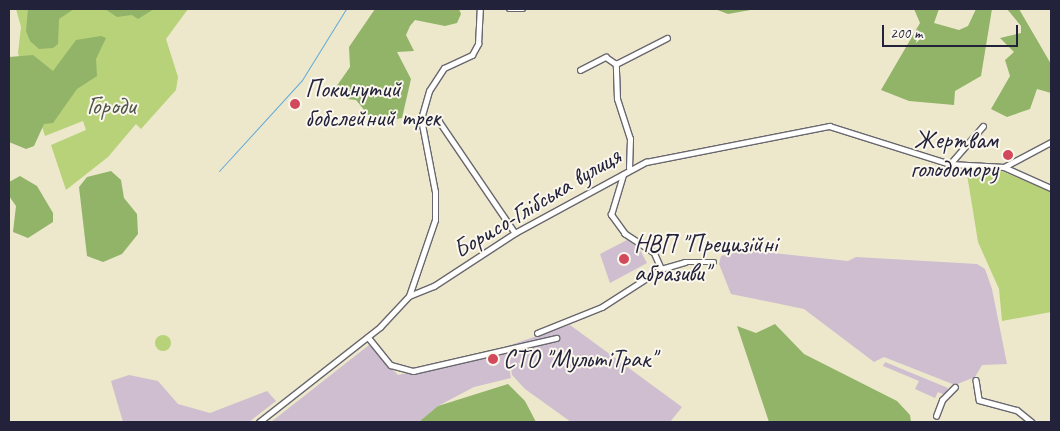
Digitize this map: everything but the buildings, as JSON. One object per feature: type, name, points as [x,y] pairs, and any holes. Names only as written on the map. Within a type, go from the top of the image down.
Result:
[{"type":"street","points":[[409,296],[435,220],[435,192],[421,120],[429,91],[444,68],[472,55],[478,44],[480,9]]},
{"type":"street","points":[[509,9],[523,9]]},
{"type":"street","points":[[616,64],[667,38]]},
{"type":"street","points":[[580,70],[606,57],[616,64]]},
{"type":"street","points":[[616,64],[617,99],[630,139],[629,168]]},
{"type":"street","points":[[421,120],[439,121],[516,233]]},
{"type":"street","name":"Борисо-Глібська вулиця","points":[[259,422],[368,337],[409,296],[434,286],[516,233],[623,176],[629,168],[739,141],[829,126],[950,164],[1004,167],[1051,188]]},
{"type":"street","points":[[950,164],[983,126]]},
{"type":"street","points":[[1004,167],[1051,142]]},
{"type":"street","points":[[623,176],[612,215],[625,234],[654,253],[661,269]]},
{"type":"street","points":[[537,333],[602,306],[661,269],[685,262],[714,262]]},
{"type":"street","points":[[368,337],[391,365],[413,371],[556,338]]},
{"type":"street","points":[[976,380],[979,400],[1016,410],[1032,422]]},
{"type":"street","points":[[936,416],[942,400],[955,387]]},
{"type":"shaded area","points":[[627,240],[639,248],[647,263],[610,283],[600,254]]},
{"type":"shaded area","points":[[745,250],[848,261],[856,257],[977,264],[985,269],[992,289],[1007,364],[982,365],[975,377],[955,385],[884,357],[874,362],[804,309],[731,294],[719,264],[721,256]]},
{"type":"shaded area","points":[[570,325],[682,407],[670,422],[571,422],[525,389],[512,375],[507,346]]},
{"type":"shaded area","points":[[369,345],[398,375],[506,351],[511,378],[474,387],[438,406],[420,422],[271,422]]},
{"type":"shaded area","points":[[885,362],[948,388],[945,395],[938,392],[935,398],[915,389],[919,381],[883,366]]},
{"type":"shaded area","points":[[129,375],[158,381],[178,404],[210,413],[267,391],[276,401],[249,422],[123,422],[111,381]]},
{"type":"green space","name":"Городи","points":[[16,9],[188,9],[166,39],[178,77],[176,90],[141,129],[136,124],[108,157],[66,190],[51,145],[86,130],[83,121],[45,136],[18,53],[21,27]]},
{"type":"green space","points":[[28,9],[74,9],[59,19],[58,44],[53,48],[39,49],[30,41],[26,31]]},
{"type":"green space","points":[[105,9],[154,9],[138,19],[132,15],[117,17]]},
{"type":"green space","points":[[375,9],[459,9],[461,14],[457,23],[445,26],[415,20],[410,26],[406,35],[414,51],[397,52],[411,79],[402,118],[391,120],[370,117],[356,100],[347,99],[336,87],[350,67],[349,47]]},
{"type":"green space","points":[[715,9],[756,9],[728,14]]},
{"type":"green space","points":[[914,9],[939,9],[934,23],[959,30],[968,26],[976,9],[992,9],[981,76],[955,91],[954,105],[909,101],[881,90],[920,23]]},
{"type":"green space","points":[[1007,9],[1019,9],[1051,64],[1051,93],[1037,89],[1030,109],[1007,117],[991,109],[1010,76],[1005,60],[1014,52],[1000,38],[1021,33],[1021,26]]},
{"type":"green space","points":[[101,36],[106,38],[96,59],[97,76],[77,89],[53,123],[44,124],[34,146],[26,149],[9,142],[9,57],[33,55],[53,71],[76,40]]},
{"type":"green space","points":[[990,166],[1051,192],[1051,312],[1002,321],[999,289],[978,242],[966,168]]},
{"type":"green space","points":[[111,171],[121,180],[124,198],[137,214],[138,234],[122,254],[103,262],[87,256],[79,187],[87,177]]},
{"type":"green space","points":[[20,176],[37,186],[53,213],[53,222],[28,238],[13,232],[16,206],[9,196],[9,182]]},
{"type":"green space","points":[[775,324],[804,354],[897,401],[910,415],[911,422],[769,422],[737,326],[756,333]]},
{"type":"green space","points":[[163,335],[169,337],[171,343],[169,349],[163,351],[157,349],[155,343],[157,337]]},
{"type":"green space","points":[[508,384],[525,401],[536,422],[419,422],[438,406]]},
{"type":"waterway","points":[[219,171],[302,80],[346,9]]},
{"type":"place","name":"Покинутий бобслейний трек","points":[[295,104]]},
{"type":"place","name":"Жертвам голодомору","points":[[1008,155]]},
{"type":"place","name":"НВП \"Прецизійні абразиви\"","points":[[624,259]]},
{"type":"place","name":"СТО \"МультіТрак\"","points":[[493,359]]}]
